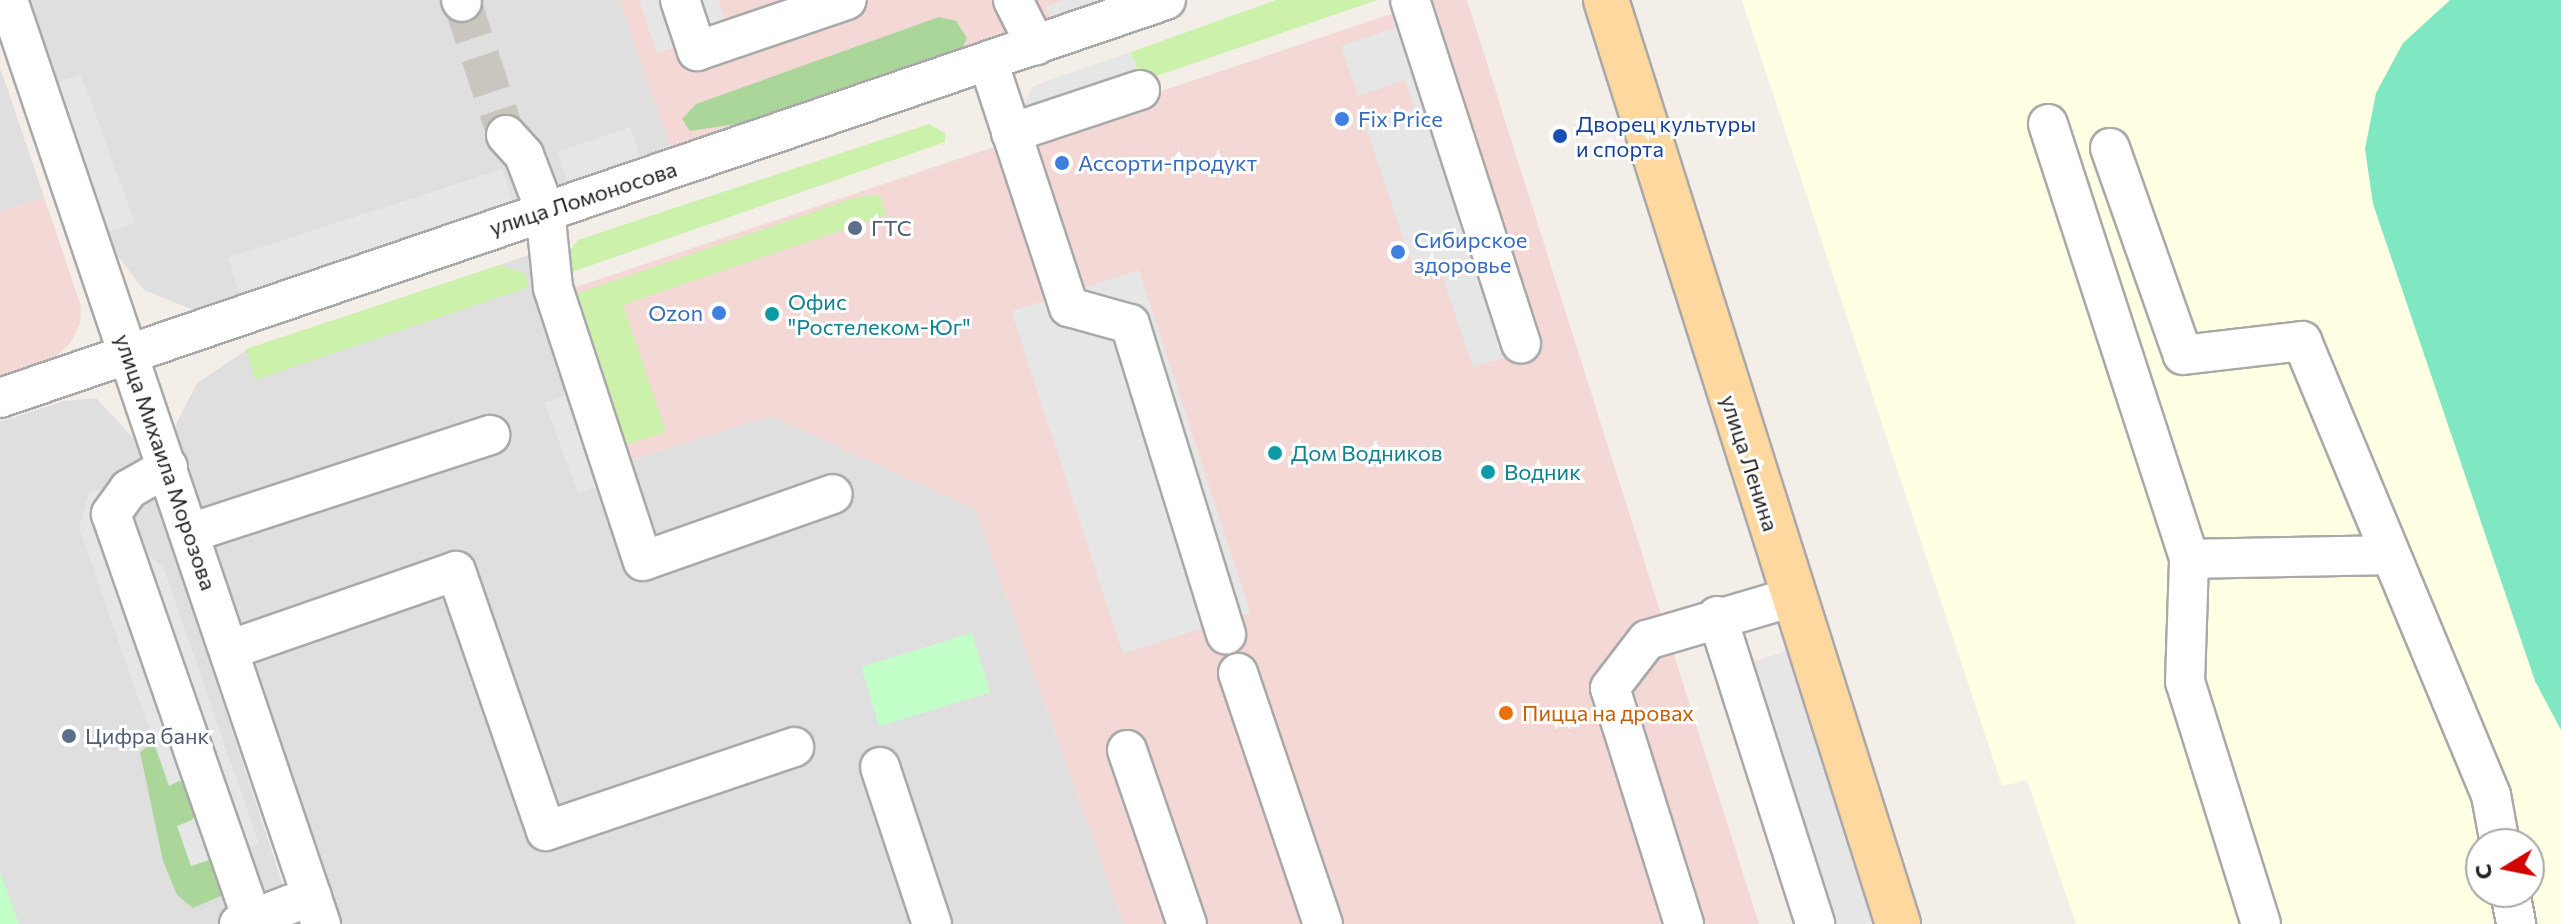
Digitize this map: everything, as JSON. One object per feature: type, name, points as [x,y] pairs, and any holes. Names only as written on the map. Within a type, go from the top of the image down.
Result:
[{"type":"main road","name":"улица Ленина","points":[[1606,0],[1898,924]]},
{"type":"street","name":"улица Михаила Морозова","points":[[8,0],[316,910]]},
{"type":"street","points":[[680,0],[697,51],[847,0]]},
{"type":"street","points":[[1013,0],[1036,46]]},
{"type":"street","name":"улица Ломоносова","points":[[0,398],[545,210],[989,64],[1166,0]]},
{"type":"street","points":[[1410,0],[1521,343]]},
{"type":"street","points":[[989,64],[1069,307],[1130,324],[1226,634]]},
{"type":"street","points":[[1011,133],[1140,90]]},
{"type":"street","points":[[2048,124],[2189,559],[2185,682],[2261,924]]},
{"type":"street","points":[[506,135],[524,155],[545,210],[553,288],[643,561],[833,494]]},
{"type":"street","points":[[2110,148],[2183,355],[2302,341],[2491,795],[2497,828]]},
{"type":"street","points":[[190,533],[490,435]]},
{"type":"street","points":[[168,467],[129,489],[111,514],[245,922],[316,910]]},
{"type":"street","points":[[2189,559],[2389,555]]},
{"type":"street","points":[[229,650],[456,571],[546,831],[794,747]]},
{"type":"street","points":[[1684,924],[1610,688],[1647,640],[1717,616],[1793,597]]},
{"type":"street","points":[[1717,616],[1815,924]]},
{"type":"street","points":[[1238,673],[1323,924]]},
{"type":"street","points":[[1127,750],[1187,924]]},
{"type":"street","points":[[880,767],[932,924]]},
{"type":"shaded area","points":[[27,0],[622,0],[674,157],[198,312],[144,290],[115,253]]},
{"type":"shaded area","points":[[620,0],[1145,0],[674,157]]},
{"type":"shaded area","points":[[639,0],[718,0],[728,29],[657,53]]},
{"type":"shaded area","points":[[1064,0],[1122,0],[1052,24],[1046,6]]},
{"type":"shaded area","points":[[1433,0],[1467,0],[1759,924],[1124,924],[975,509],[771,416],[622,463],[564,291]]},
{"type":"shaded area","points":[[1742,0],[2561,0],[2561,924],[2076,924],[2027,780],[2002,786]]},
{"type":"shaded area","points":[[1431,15],[1541,346],[1473,367],[1436,257],[1412,264],[1365,124],[1414,108],[1405,80],[1358,96],[1341,46]]},
{"type":"shaded area","points":[[1131,52],[1147,99],[1032,139],[1022,108],[1033,86]]},
{"type":"shaded area","points":[[0,67],[44,197],[0,211]]},
{"type":"shaded area","points":[[81,74],[135,222],[102,234],[48,86]]},
{"type":"shaded area","points":[[630,127],[642,162],[569,187],[557,152]]},
{"type":"shaded area","points":[[502,169],[515,210],[241,299],[228,258]]},
{"type":"shaded area","points":[[44,197],[81,306],[80,324],[70,344],[52,359],[0,378],[0,211]]},
{"type":"shaded area","points":[[532,254],[605,469],[771,415],[975,509],[1124,924],[340,924],[174,439],[177,422],[197,383],[246,350]]},
{"type":"shaded area","points":[[1139,270],[1250,612],[1123,654],[1012,311]]},
{"type":"shaded area","points":[[571,393],[604,484],[578,494],[545,403]]},
{"type":"shaded area","points":[[96,398],[137,442],[296,924],[0,924],[0,422],[64,401]]},
{"type":"shaded area","points":[[112,485],[131,543],[163,566],[259,844],[191,866],[177,826],[192,820],[203,805],[196,787],[179,781],[169,786],[79,528],[89,493]]},
{"type":"shaded area","points":[[1792,649],[1881,924],[1833,924],[1748,663]]},
{"type":"green space","points":[[1276,0],[1377,0],[1142,81],[1131,52]]},
{"type":"green space","points":[[2450,0],[2561,0],[2561,730],[2535,681],[2373,204],[2365,149],[2376,93],[2403,43]]},
{"type":"green space","points":[[939,17],[956,21],[967,38],[961,51],[755,121],[690,131],[682,119],[696,104]]},
{"type":"green space","points":[[929,124],[945,133],[945,142],[569,273],[569,251],[578,240]]},
{"type":"green space","points":[[880,195],[886,215],[623,305],[666,432],[624,445],[573,295],[857,197]]},
{"type":"green space","points":[[500,265],[524,273],[529,287],[255,380],[246,349]]},
{"type":"green space","points":[[972,633],[990,692],[879,726],[861,667]]},
{"type":"green space","points":[[168,732],[223,895],[193,908],[177,895],[163,861],[140,752]]},
{"type":"green space","points":[[0,872],[19,924],[0,924]]},
{"type":"tunnel","points":[[462,2],[506,135]]},
{"type":"place","name":"Fix Price","points":[[1342,119]]},
{"type":"place","name":"Дворец культуры и спорта","points":[[1560,136]]},
{"type":"place","name":"Ассорти-продукт","points":[[1062,163]]},
{"type":"place","name":"ГТС","points":[[855,228]]},
{"type":"place","name":"Сибирское здоровье","points":[[1398,252]]},
{"type":"place","name":"Ozon","points":[[719,313]]},
{"type":"place","name":"Офис \"Ростелеком-Юг\"","points":[[772,314]]},
{"type":"place","name":"Дом Водников","points":[[1275,453]]},
{"type":"place","name":"Водник","points":[[1488,472]]},
{"type":"place","name":"Пицца на дровах","points":[[1506,713]]},
{"type":"place","name":"Цифра банк","points":[[69,736]]}]
